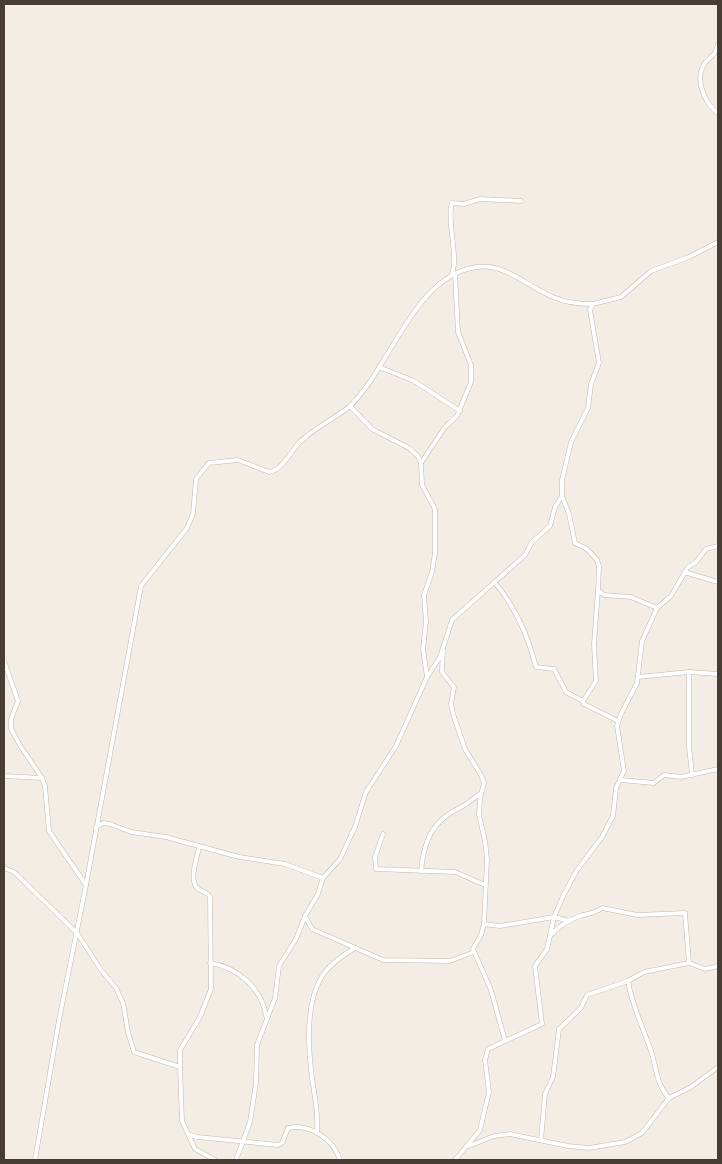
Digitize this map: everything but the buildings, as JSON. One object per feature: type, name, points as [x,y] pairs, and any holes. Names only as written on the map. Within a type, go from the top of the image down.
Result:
[{"type":"street","points":[[718,44],[714,56],[703,66],[701,72],[706,100],[709,106],[718,113]]},
{"type":"street","points":[[450,276],[455,266],[452,245],[452,203],[464,204],[480,198],[521,201]]},
{"type":"street","points":[[36,1160],[59,1020],[77,933],[140,589],[187,528],[193,514],[195,483],[199,474],[209,463],[228,460],[245,462],[262,470],[273,471],[301,441],[350,406],[418,308],[455,273],[478,266],[492,268],[512,274],[559,300],[594,304],[621,297],[651,271],[689,257],[718,242]]},
{"type":"street","points":[[421,463],[445,427],[454,420],[460,411],[467,394],[472,373],[458,332],[455,273]]},
{"type":"street","points":[[583,701],[596,681],[594,644],[599,564],[590,551],[574,543],[568,510],[562,496],[562,480],[571,442],[588,408],[591,384],[599,363],[590,313],[594,304]]},
{"type":"street","points":[[378,367],[414,381],[460,411]]},
{"type":"street","points":[[350,406],[372,429],[416,453],[421,463],[422,485],[436,516],[434,564],[424,595],[426,622],[423,649],[427,677]]},
{"type":"street","points":[[236,1160],[244,1142],[256,1083],[257,1045],[275,998],[279,966],[296,939],[305,916],[318,894],[323,878],[340,858],[355,827],[366,792],[396,746],[427,677],[443,648],[450,625],[456,615],[525,555],[532,542],[548,529],[555,507],[562,496]]},
{"type":"street","points":[[455,1160],[480,1130],[487,1104],[489,1084],[486,1055],[488,1049],[542,1024],[534,970],[547,949],[554,917],[577,870],[602,837],[613,816],[615,793],[621,780],[623,766],[618,743],[618,721],[635,688],[642,641],[657,608],[671,596],[684,572],[696,562],[706,549],[718,546]]},
{"type":"street","points":[[684,572],[718,582]]},
{"type":"street","points":[[495,583],[512,603],[532,648],[536,667],[554,669],[566,692],[583,701],[584,704],[618,721]]},
{"type":"street","points":[[598,590],[604,595],[631,598],[657,608]]},
{"type":"street","points":[[443,648],[442,672],[454,687],[451,699],[453,714],[467,754],[484,781],[480,794],[479,815],[485,841],[484,924],[482,935],[473,947],[491,990],[505,1041]]},
{"type":"street","points":[[4,661],[18,701],[12,718],[12,729],[20,747],[42,778],[50,831],[86,885]]},
{"type":"street","points":[[638,677],[689,672],[718,674]]},
{"type":"street","points":[[689,672],[692,775]]},
{"type":"street","points":[[621,780],[654,783],[667,775],[692,775],[718,769]]},
{"type":"street","points":[[4,776],[42,778]]},
{"type":"street","points":[[421,871],[424,854],[434,827],[449,812],[462,807],[480,794]]},
{"type":"street","points":[[96,827],[100,824],[110,824],[131,832],[166,837],[199,848],[239,857],[285,864],[323,878]]},
{"type":"street","points":[[383,834],[375,856],[376,869],[455,872],[485,885]]},
{"type":"street","points":[[199,848],[194,884],[210,897],[209,995],[200,1017],[180,1050],[182,1117],[196,1151],[215,1160]]},
{"type":"street","points":[[4,868],[14,872],[77,933],[121,998],[134,1052],[180,1067]]},
{"type":"street","points":[[549,937],[560,926],[569,921],[580,916],[595,914],[604,908],[637,915],[685,913],[689,963]]},
{"type":"street","points":[[305,916],[312,930],[379,959],[412,962],[450,961],[474,952]]},
{"type":"street","points":[[484,924],[500,926],[554,917],[569,921]]},
{"type":"street","points":[[317,1133],[318,1110],[310,1058],[314,999],[322,976],[335,961],[355,948]]},
{"type":"street","points":[[210,963],[228,968],[250,983],[261,997],[267,1016]]},
{"type":"street","points":[[541,1140],[545,1094],[553,1077],[561,1026],[581,1008],[587,995],[628,981],[644,972],[689,963],[705,969],[718,966]]},
{"type":"street","points":[[628,981],[632,1004],[651,1049],[660,1086],[669,1098]]},
{"type":"street","points":[[467,1147],[501,1135],[518,1135],[568,1146],[597,1148],[625,1142],[642,1133],[669,1098],[691,1087],[718,1067]]},
{"type":"street","points":[[189,1133],[196,1137],[224,1138],[244,1142],[281,1145],[285,1131],[293,1127],[303,1127],[317,1133],[332,1144],[340,1160]]}]
